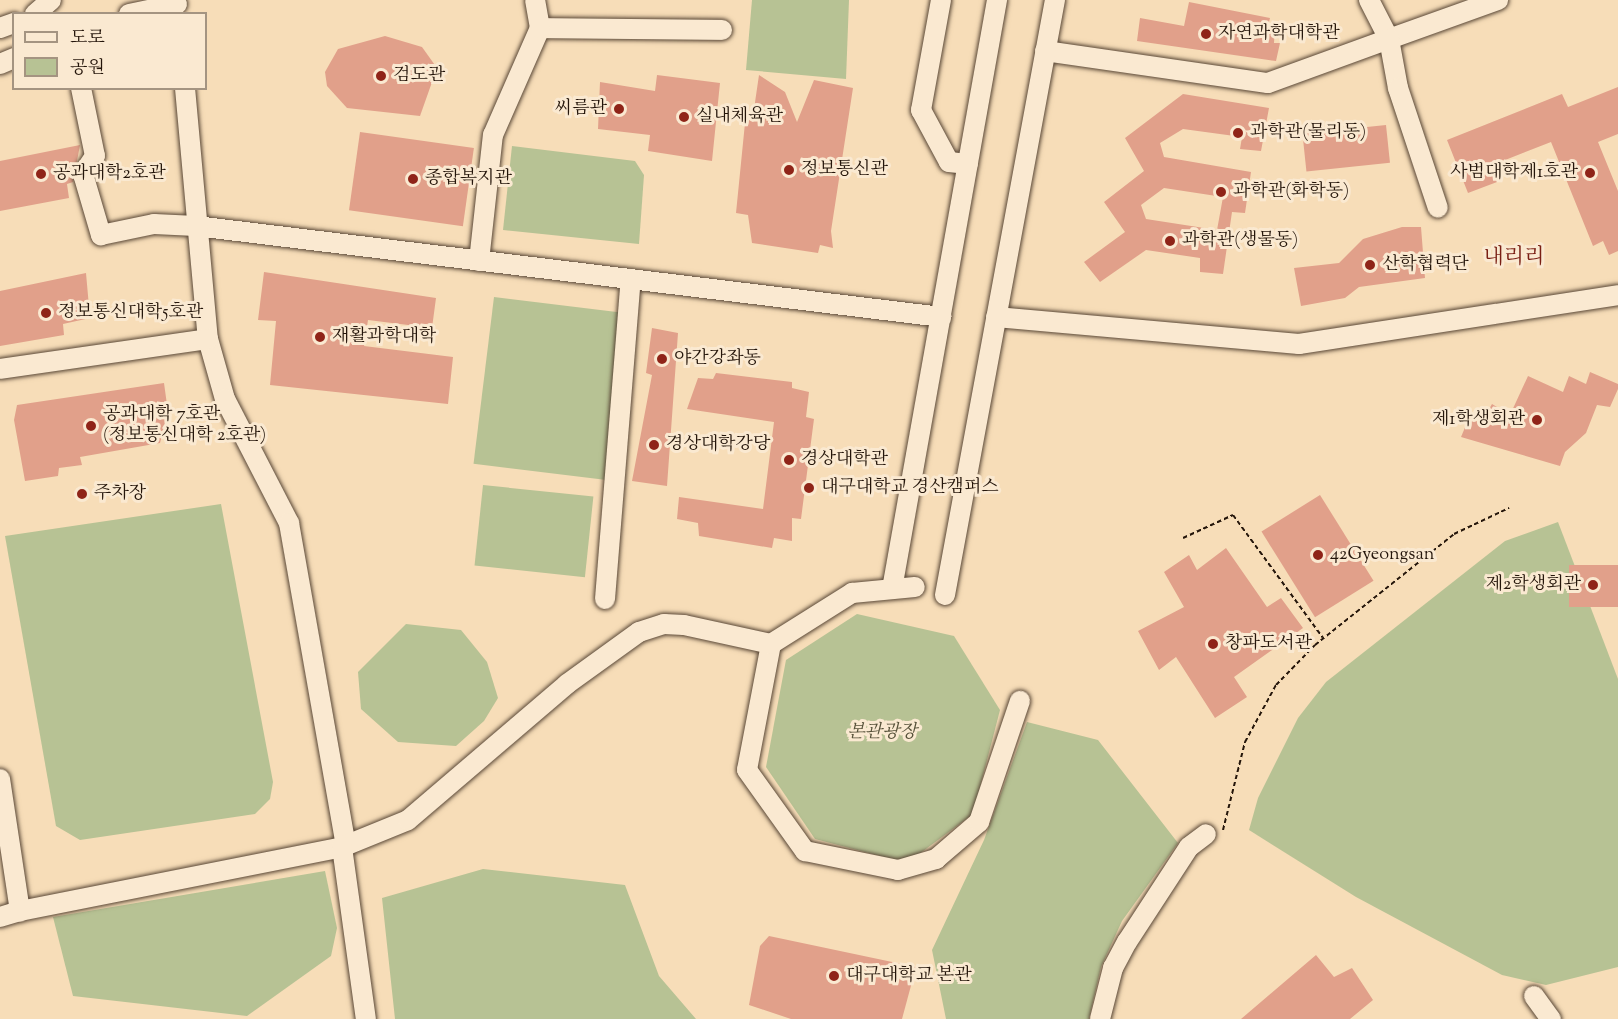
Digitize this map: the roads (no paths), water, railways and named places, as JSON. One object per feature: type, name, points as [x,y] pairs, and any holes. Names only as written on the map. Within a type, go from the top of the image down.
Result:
[{"type":"street","points":[[37,12],[51,0]]},
{"type":"street","points":[[479,261],[493,135],[540,28],[535,0]]},
{"type":"street","points":[[941,0],[921,110],[949,162],[968,164]]},
{"type":"street","points":[[892,589],[997,0]]},
{"type":"street","points":[[945,595],[1055,0]]},
{"type":"street","points":[[1369,0],[1389,39],[1398,88],[1438,208]]},
{"type":"street","points":[[1045,51],[1268,83],[1498,0]]},
{"type":"street","points":[[142,12],[181,6]]},
{"type":"street","points":[[540,28],[723,30]]},
{"type":"street","points":[[81,90],[95,156],[83,174],[101,235],[154,224],[196,226],[941,317]]},
{"type":"street","points":[[185,90],[208,339],[225,399],[289,522],[344,847],[366,1019]]},
{"type":"street","points":[[605,599],[632,279]]},
{"type":"street","points":[[996,317],[1299,344],[1618,295]]},
{"type":"street","points":[[0,369],[208,339]]},
{"type":"street","points":[[0,917],[20,911],[344,847],[408,820],[567,684],[639,632],[664,624],[684,625],[771,644],[852,593],[915,587]]},
{"type":"street","points":[[771,644],[747,770],[805,851],[898,870],[936,859],[979,822],[1020,700]]},
{"type":"street","points":[[0,779],[20,911]]},
{"type":"street","points":[[1100,1019],[1113,968],[1127,942],[1189,847],[1213,837]]},
{"type":"street","points":[[1534,996],[1551,1019]]},
{"type":"place","name":"자연과학대학관","points":[[1206,34]]},
{"type":"place","name":"검도관","points":[[381,76]]},
{"type":"place","name":"씨름관","points":[[619,109]]},
{"type":"place","name":"실내체육관","points":[[684,117]]},
{"type":"place","name":"과학관(물리동)","points":[[1238,133]]},
{"type":"place","name":"정보통신관","points":[[789,170]]},
{"type":"place","name":"사범대학제1호관","points":[[1590,173]]},
{"type":"place","name":"공과대학2호관","points":[[41,174]]},
{"type":"place","name":"종합복지관","points":[[413,179]]},
{"type":"place","name":"과학관(화학동)","points":[[1221,192]]},
{"type":"place","name":"과학관(생물동)","points":[[1170,241]]},
{"type":"place","name":"산학협력단","points":[[1370,265]]},
{"type":"place","name":"정보통신대학5호관","points":[[46,313]]},
{"type":"place","name":"재활과학대학","points":[[320,337]]},
{"type":"place","name":"야간강좌동","points":[[662,359]]},
{"type":"place","name":"제1학생회관","points":[[1537,420]]},
{"type":"place","name":"공과대학 7호관 (정보통신대학 2호관)","points":[[91,426]]},
{"type":"place","name":"경상대학강당","points":[[654,445]]},
{"type":"place","name":"경상대학관","points":[[789,460]]},
{"type":"place","name":"대구대학교 경산캠퍼스","points":[[809,488]]},
{"type":"place","name":"주차장","points":[[82,494]]},
{"type":"place","name":"42Gyeongsan","points":[[1318,555]]},
{"type":"place","name":"제2학생회관","points":[[1593,585]]},
{"type":"place","name":"창파도서관","points":[[1213,644]]},
{"type":"place","name":"대구대학교 본관","points":[[834,976]]},
{"type":"district","name":"내리리","points":[[1514,258]]},
{"type":"park label","name":"본관광장","points":[[882,733]]}]
